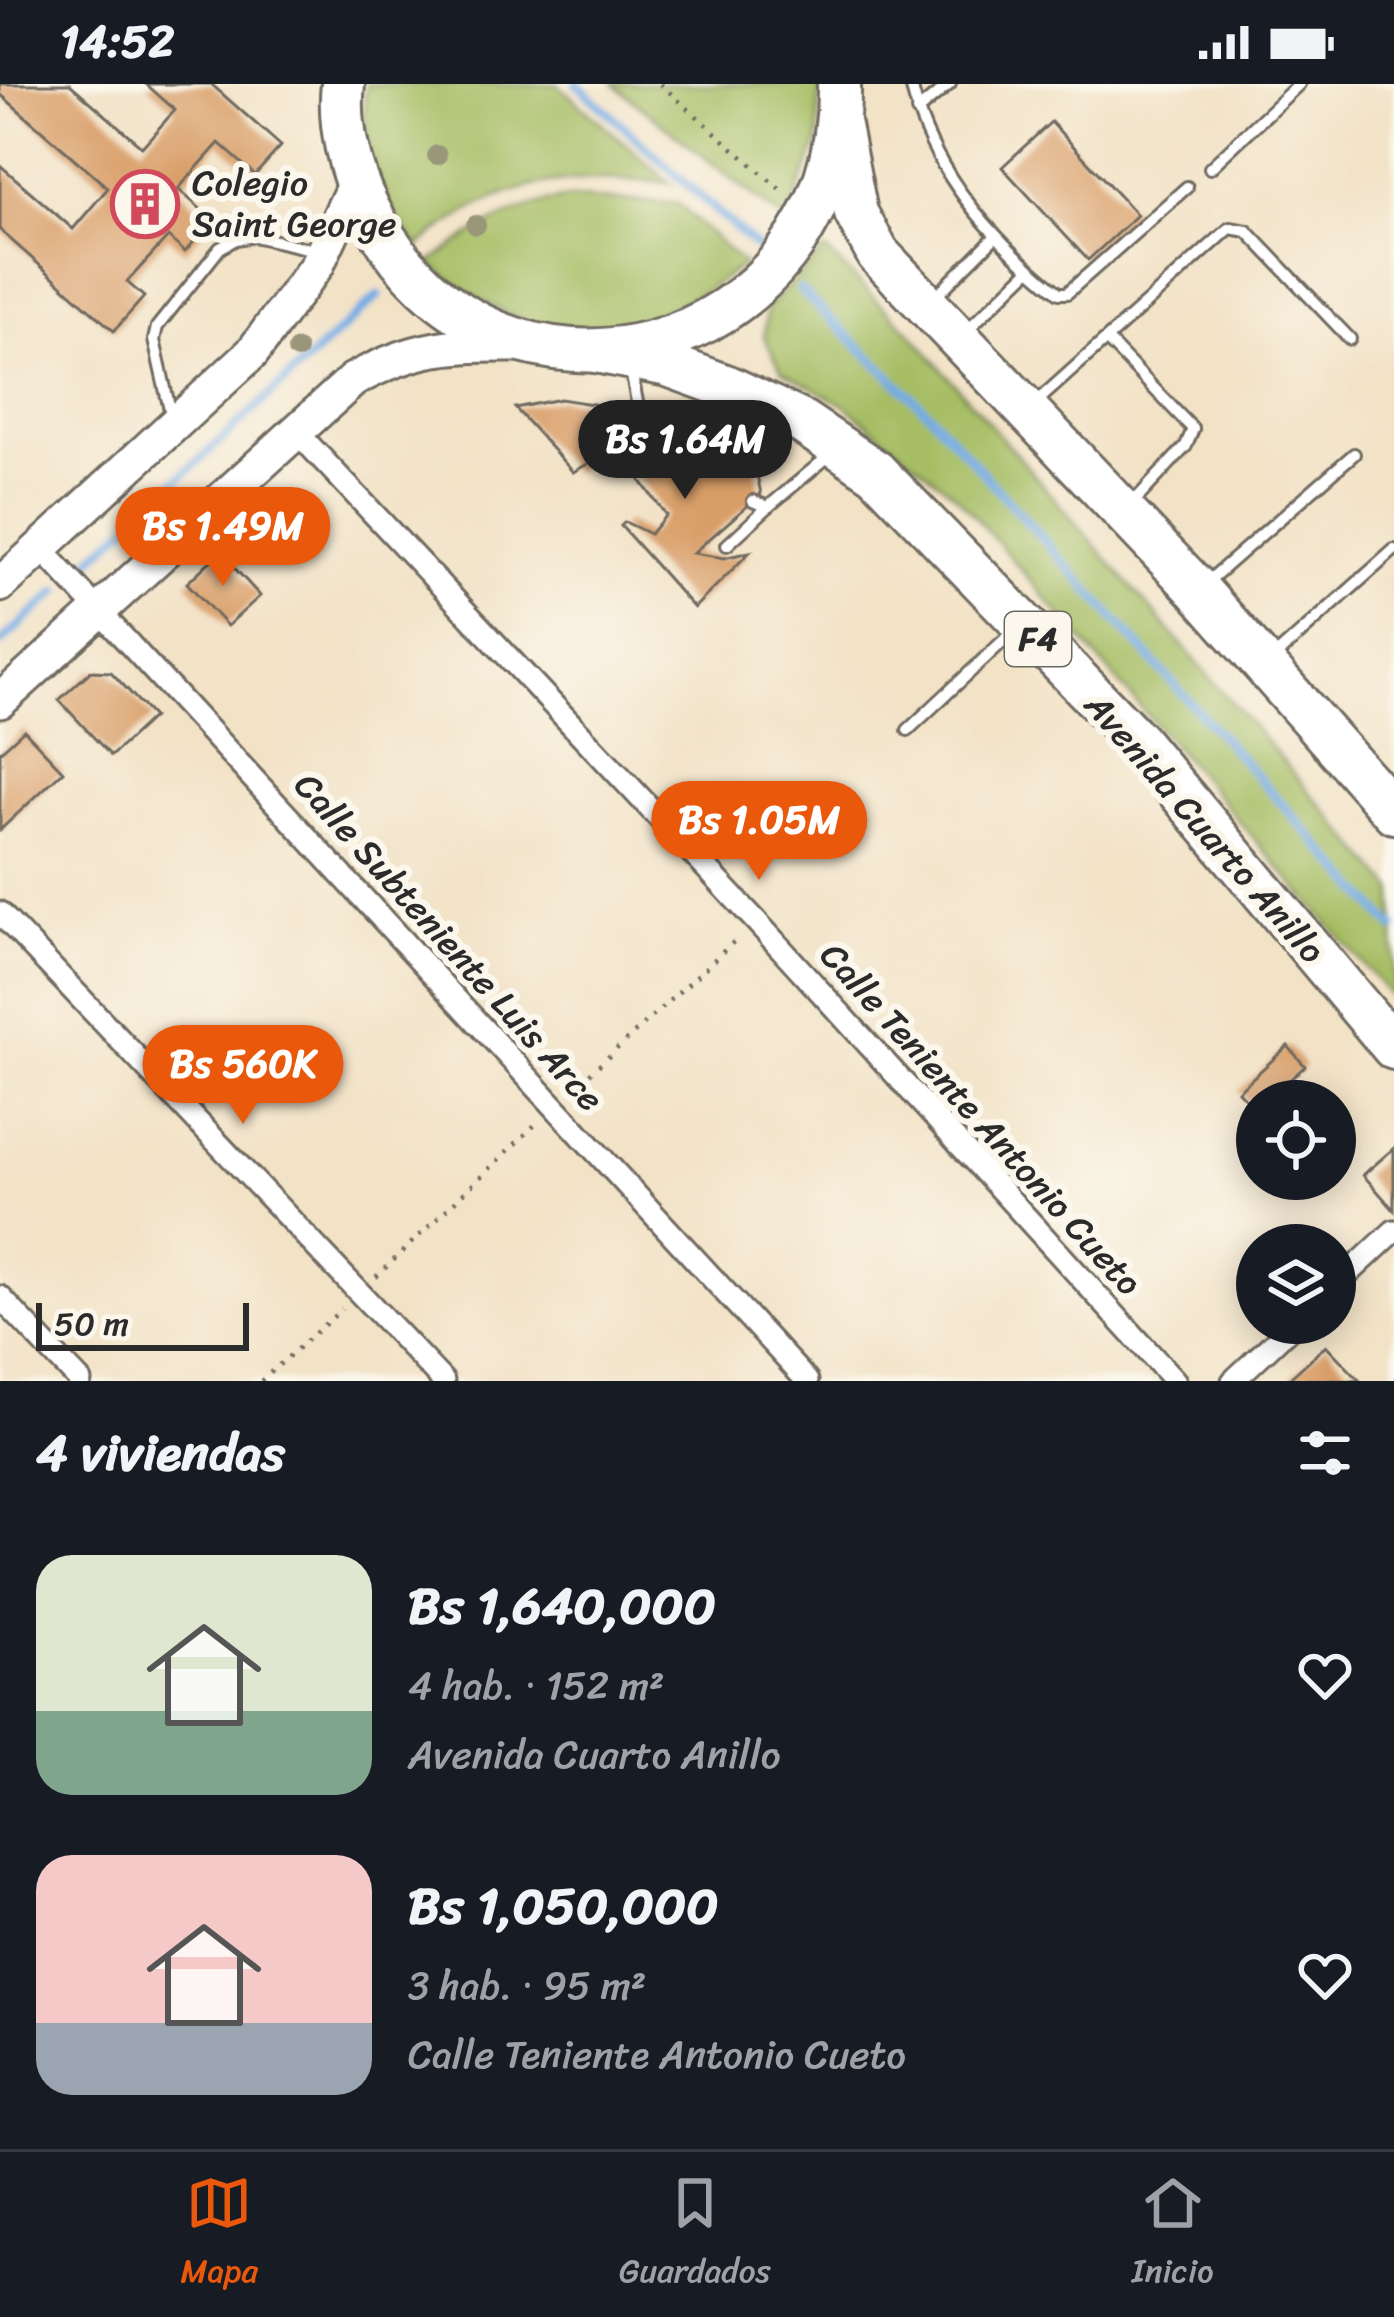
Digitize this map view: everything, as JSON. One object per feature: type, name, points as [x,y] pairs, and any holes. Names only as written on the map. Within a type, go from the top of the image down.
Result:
[{"type":"highway","name":"F4","points":[[341,89],[355,182],[383,239],[424,287],[477,323],[536,345],[612,354],[710,321],[759,286],[805,229],[830,173],[839,95]]},
{"type":"highway","name":"F4","points":[[839,95],[856,213],[878,254],[1198,590],[1394,812]]},
{"type":"highway","name":"Avenida Cuarto Anillo","points":[[612,354],[728,387],[802,422],[876,472],[1136,740],[1394,1048]]},
{"type":"main road","points":[[2,578],[45,552],[252,353],[286,313],[355,182]]},
{"type":"main road","points":[[0,700],[98,606],[353,380],[396,356],[438,344],[536,345]]},
{"type":"street","name":"Calle Teniente Antonio Cueto","points":[[295,430],[756,921],[1175,1381]]},
{"type":"street","name":"Calle Subteniente Luis Arce","points":[[45,552],[807,1381]]},
{"type":"street","points":[[0,913],[443,1381]]},
{"type":"street","points":[[1356,1266],[1394,1231]]},
{"type":"street","points":[[0,1297],[80,1381]]},
{"type":"street","points":[[1232,1381],[1272,1344]]},
{"type":"lane","points":[[911,84],[931,151],[996,236],[1029,269],[1066,293],[1187,187]]},
{"type":"lane","points":[[917,111],[950,84]]},
{"type":"lane","points":[[1210,168],[1300,84]]},
{"type":"lane","points":[[1026,411],[1230,228],[1247,231],[1350,339]]},
{"type":"lane","points":[[174,428],[154,340],[164,313],[220,248],[236,239],[254,236],[322,252]]},
{"type":"lane","points":[[925,307],[996,236]]},
{"type":"lane","points":[[957,340],[1029,269]]},
{"type":"lane","points":[[1108,341],[1193,429],[1186,446],[1123,513]]},
{"type":"lane","points":[[612,354],[641,423]]},
{"type":"lane","points":[[727,545],[839,448]]},
{"type":"lane","points":[[1198,590],[1354,454]]},
{"type":"lane","points":[[753,500],[768,507]]},
{"type":"lane","points":[[1265,665],[1394,550]]},
{"type":"lane","points":[[908,730],[1022,624]]},
{"type":"path","points":[[660,84],[805,229]]},
{"type":"path","points":[[261,1381],[756,921]]},
{"type":"green space","points":[[366,84],[557,84],[670,183],[598,179],[536,185],[478,206],[418,247],[375,171],[366,129]]},
{"type":"green space","points":[[613,84],[820,84],[818,143],[786,222]]},
{"type":"green space","points":[[569,198],[677,203],[744,265],[662,312],[623,325],[586,330],[548,327],[510,315],[471,294],[430,263],[496,221]]},
{"type":"green space","points":[[825,250],[909,331],[1394,889],[1394,1000],[958,497],[846,406],[782,371],[764,337],[767,308]]},
{"type":"building","name":"Colegio Saint George","points":[[0,84],[70,84],[142,147],[175,110],[146,84],[211,84],[281,146],[255,175],[219,143],[178,189],[213,220],[185,252],[168,237],[127,282],[144,297],[114,331],[0,230],[0,165],[73,229],[108,188],[0,94]]},
{"type":"building","points":[[1051,122],[1137,215],[1088,260],[1002,167]]},
{"type":"building","points":[[560,399],[599,405],[591,462],[573,472],[515,408]]},
{"type":"building","points":[[613,413],[755,465],[761,494],[693,553],[724,558],[750,552],[694,608],[621,526],[625,522],[650,534],[666,515],[605,433]]},
{"type":"building","points":[[220,552],[260,596],[227,626],[187,583]]},
{"type":"building","points":[[91,671],[111,672],[153,717],[111,756],[59,700]]},
{"type":"building","points":[[24,730],[63,771],[0,830],[0,752]]},
{"type":"building","points":[[1288,1046],[1305,1066],[1289,1080],[1250,1080]]},
{"type":"building","points":[[1394,1148],[1394,1210],[1363,1175]]},
{"type":"building","points":[[1326,1345],[1360,1381],[1289,1379]]},
{"type":"waterway","points":[[577,84],[757,248]]},
{"type":"waterway","points":[[800,290],[928,412],[1394,928]]},
{"type":"waterway","points":[[83,567],[379,295]]},
{"type":"waterway","points":[[0,643],[58,591]]},
{"type":"place","name":"Colegio Saint George","points":[[145,204]]}]
